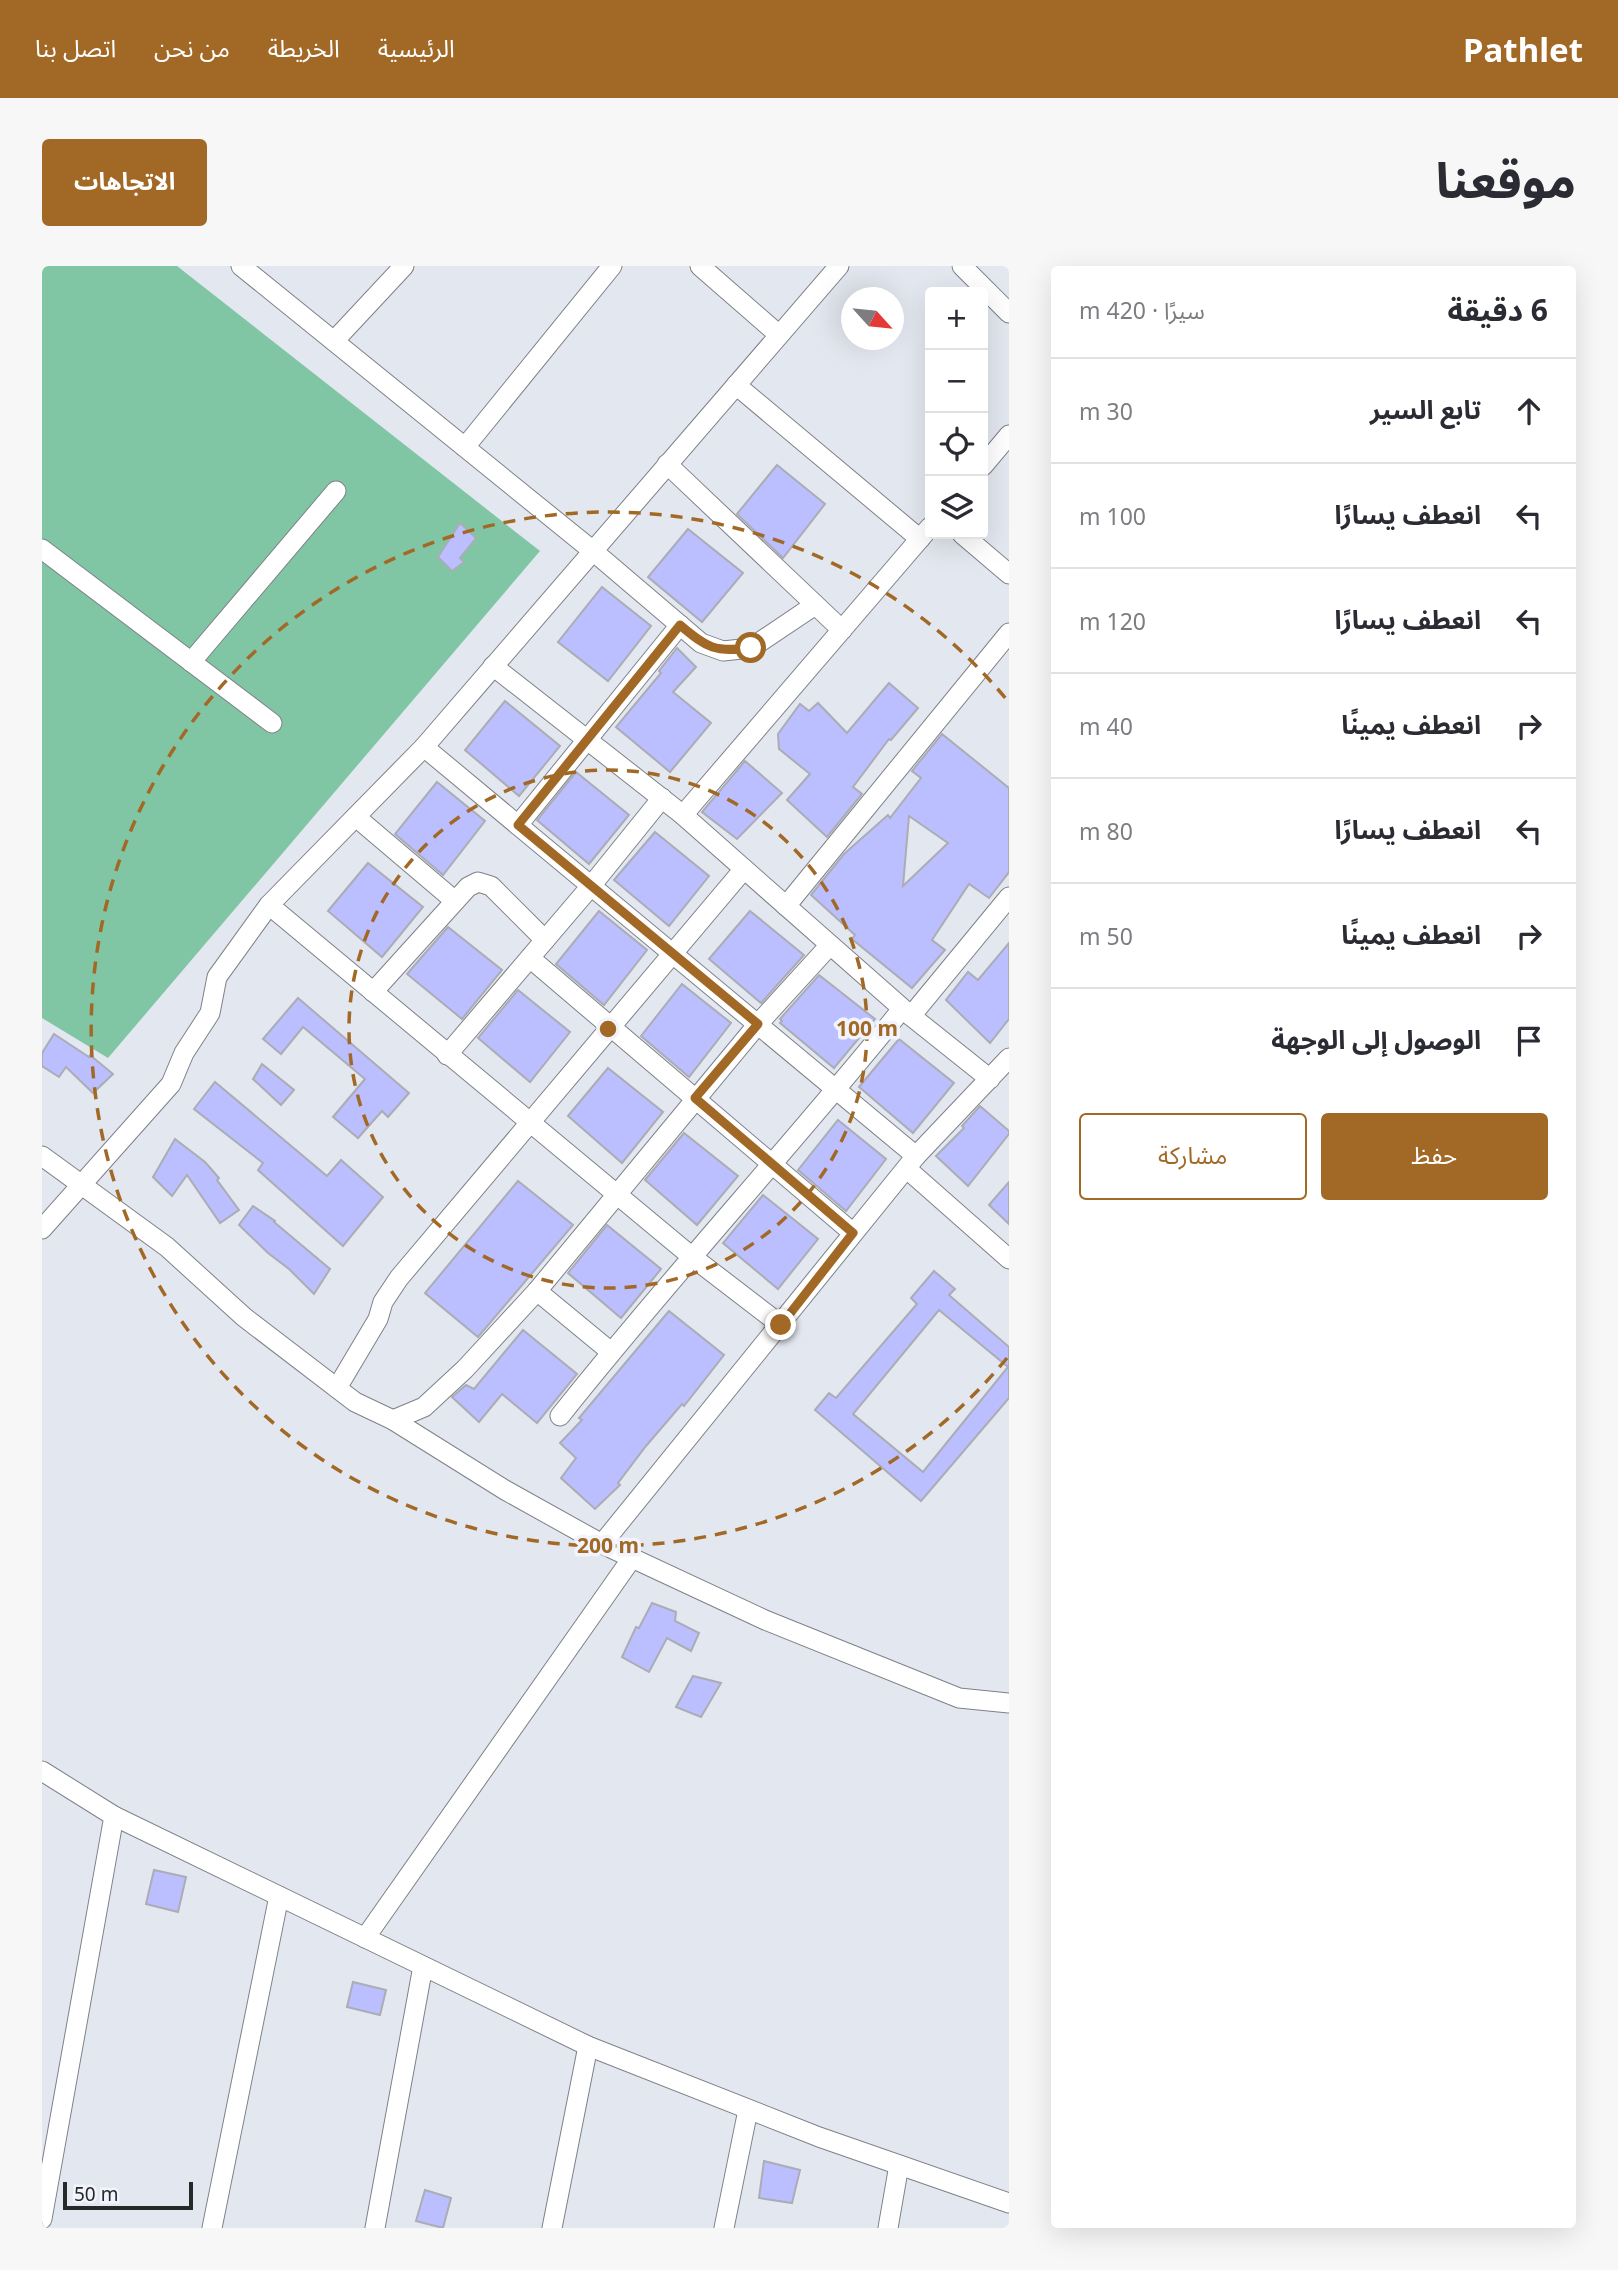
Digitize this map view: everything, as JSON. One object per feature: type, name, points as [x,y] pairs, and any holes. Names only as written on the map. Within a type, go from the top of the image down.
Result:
[{"type":"street","points":[[241,266],[593,551],[701,643],[723,651],[751,648],[815,605]]},
{"type":"street","points":[[334,341],[404,266]]},
{"type":"street","points":[[465,447],[612,266]]},
{"type":"street","points":[[700,266],[779,335]]},
{"type":"street","points":[[42,1229],[171,1084],[184,1053],[210,1013],[216,977],[270,905],[424,747],[839,266]]},
{"type":"street","points":[[962,266],[1009,313]]},
{"type":"street","points":[[683,815],[925,533],[736,385]]},
{"type":"street","points":[[988,460],[1009,435]]},
{"type":"street","points":[[667,464],[842,630]]},
{"type":"street","points":[[191,662],[336,491]]},
{"type":"street","points":[[968,539],[1009,574]]},
{"type":"street","points":[[42,549],[272,723]]},
{"type":"street","points":[[518,825],[680,625]]},
{"type":"street","points":[[786,906],[1009,633]]},
{"type":"street","points":[[494,666],[683,815],[907,1013],[990,1079]]},
{"type":"street","points":[[424,747],[837,1090],[1009,1258]]},
{"type":"street","points":[[447,1055],[662,798]]},
{"type":"street","points":[[356,817],[455,901]]},
{"type":"street","points":[[337,1388],[378,1319],[383,1302],[399,1278],[744,869]]},
{"type":"street","points":[[373,992],[468,887],[478,882],[491,886],[545,940]]},
{"type":"street","points":[[560,1416],[691,1256],[1009,897]]},
{"type":"street","points":[[270,905],[618,1196],[781,1325]]},
{"type":"street","points":[[393,1420],[424,1407],[445,1390],[537,1291],[618,1196],[695,1098],[830,945]]},
{"type":"street","points":[[530,958],[853,1233]]},
{"type":"street","points":[[602,1544],[853,1233],[912,1163],[1009,1058]]},
{"type":"street","points":[[42,1156],[167,1247],[244,1317],[355,1402],[393,1420],[505,1490],[602,1544],[765,1620],[959,1698],[1009,1703]]},
{"type":"street","points":[[537,1291],[611,1352]]},
{"type":"street","points":[[365,1938],[632,1559]]},
{"type":"street","points":[[42,1771],[114,1816],[588,2046],[748,2110],[1009,2203]]},
{"type":"street","points":[[42,2219],[114,1816]]},
{"type":"street","points":[[212,2228],[279,1896]]},
{"type":"street","points":[[375,2228],[423,1966]]},
{"type":"street","points":[[552,2228],[588,2046]]},
{"type":"street","points":[[724,2228],[748,2110]]},
{"type":"street","points":[[888,2228],[900,2165]]},
{"type":"green space","points":[[42,266],[177,266],[540,551],[108,1058],[42,1018]]},
{"type":"building","points":[[777,465],[825,504],[783,558],[737,514]]},
{"type":"building","points":[[460,523],[476,538],[460,558],[464,562],[452,571],[438,557]]},
{"type":"building","points":[[688,529],[743,573],[702,622],[648,577]]},
{"type":"building","points":[[602,587],[651,626],[608,681],[558,642]]},
{"type":"building","points":[[677,648],[696,667],[673,692],[711,723],[670,772],[616,727],[661,673],[659,671]]},
{"type":"building","points":[[889,683],[918,708],[891,740],[889,739],[853,787],[862,794],[827,837],[787,800],[810,774],[779,749],[778,734],[800,704],[809,711],[818,703],[847,733]]},
{"type":"building","points":[[505,701],[560,746],[519,796],[465,750]]},
{"type":"building","points":[[942,734],[1009,788],[1009,872],[989,898],[969,884],[932,940],[945,950],[912,988],[852,939],[855,935],[811,895],[844,854],[888,815],[890,818],[921,778],[912,771]],"holes":[[[909,816],[948,843],[903,886]]]},
{"type":"building","points":[[745,761],[782,793],[737,839],[702,812]]},
{"type":"building","points":[[576,772],[629,815],[589,864],[537,820]]},
{"type":"building","points":[[437,782],[485,821],[443,875],[395,834]]},
{"type":"building","points":[[655,832],[709,876],[669,926],[614,880]]},
{"type":"building","points":[[368,863],[423,907],[382,957],[328,911]]},
{"type":"building","points":[[599,911],[647,950],[604,1005],[556,964]]},
{"type":"building","points":[[750,911],[804,955],[761,1003],[709,959]]},
{"type":"building","points":[[448,927],[502,970],[462,1019],[407,974]]},
{"type":"building","points":[[1009,943],[1009,1019],[990,1043],[946,1000],[968,972],[978,980]]},
{"type":"building","points":[[819,975],[875,1019],[834,1068],[780,1023],[780,1019]]},
{"type":"building","points":[[682,984],[731,1023],[689,1077],[641,1036]]},
{"type":"building","points":[[518,990],[570,1032],[530,1082],[478,1038]]},
{"type":"building","points":[[298,998],[409,1093],[388,1117],[382,1111],[358,1138],[333,1117],[365,1079],[303,1027],[281,1054],[263,1039]]},
{"type":"building","points":[[54,1034],[89,1057],[90,1055],[113,1074],[93,1093],[66,1067],[59,1077],[42,1066],[42,1053]]},
{"type":"building","points":[[899,1039],[954,1083],[913,1133],[859,1087]]},
{"type":"building","points":[[262,1064],[294,1090],[281,1105],[253,1079]]},
{"type":"building","points":[[608,1068],[663,1112],[622,1163],[568,1116]]},
{"type":"building","points":[[215,1082],[327,1176],[341,1160],[383,1197],[343,1246],[258,1170],[263,1163],[194,1109]]},
{"type":"building","points":[[980,1106],[1009,1131],[1009,1134],[968,1186],[936,1156],[964,1128],[962,1126]]},
{"type":"building","points":[[838,1120],[886,1159],[846,1211],[798,1170]]},
{"type":"building","points":[[684,1133],[738,1176],[697,1225],[645,1180]]},
{"type":"building","points":[[175,1139],[205,1162],[219,1178],[217,1180],[239,1210],[220,1223],[187,1175],[172,1196],[153,1177]]},
{"type":"building","points":[[518,1181],[573,1225],[478,1337],[425,1293]]},
{"type":"building","points":[[1009,1182],[1009,1224],[989,1205]]},
{"type":"building","points":[[763,1195],[818,1239],[778,1289],[723,1243]]},
{"type":"building","points":[[253,1206],[275,1221],[330,1269],[314,1294],[239,1225]]},
{"type":"building","points":[[607,1225],[661,1269],[621,1318],[568,1273]]},
{"type":"building","points":[[934,1271],[955,1289],[949,1295],[1009,1347],[1009,1398],[921,1501],[815,1410],[829,1393],[836,1398],[917,1304],[911,1298]],"holes":[[[939,1310],[1008,1367],[923,1472],[853,1414]]]},
{"type":"building","points":[[669,1311],[724,1355],[684,1406],[682,1404],[646,1446],[618,1483],[620,1485],[595,1509],[561,1478],[576,1458],[560,1443],[582,1420],[579,1418]]},
{"type":"building","points":[[523,1330],[577,1374],[537,1423],[502,1394],[479,1422],[452,1397],[466,1385],[474,1389]]},
{"type":"building","points":[[652,1603],[676,1612],[675,1621],[699,1633],[691,1651],[667,1638],[649,1672],[622,1657],[636,1627],[639,1628]]},
{"type":"building","points":[[693,1676],[721,1683],[701,1717],[676,1707]]},
{"type":"building","points":[[154,1870],[186,1877],[178,1912],[146,1904]]},
{"type":"building","points":[[353,1982],[386,1990],[380,2015],[347,2007]]},
{"type":"building","points":[[764,2161],[800,2170],[792,2203],[759,2198]]},
{"type":"building","points":[[425,2190],[451,2198],[443,2228],[416,2221]]},
{"type":"route","points":[[751,648],[723,651],[701,643],[680,625],[518,825],[758,1024],[695,1098],[853,1233],[781,1325]]}]
